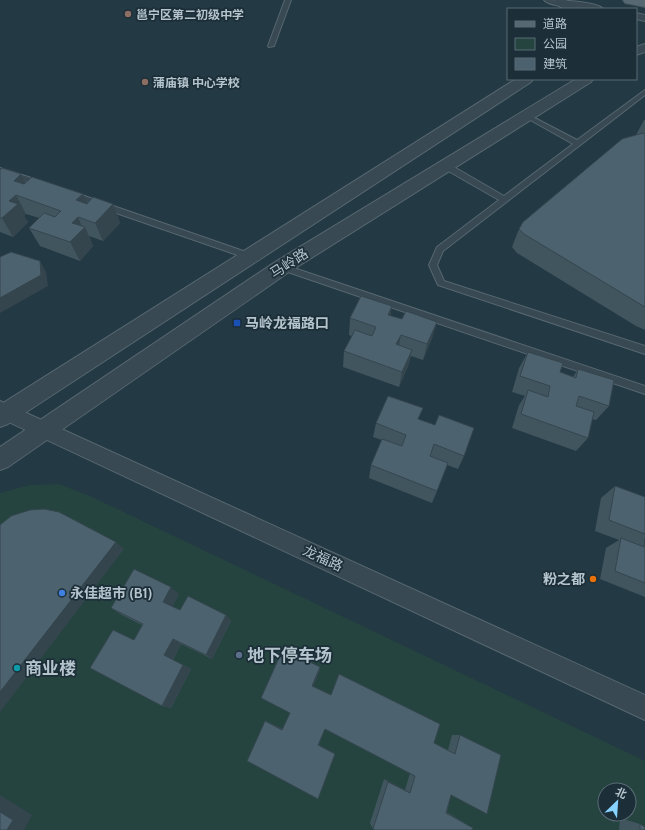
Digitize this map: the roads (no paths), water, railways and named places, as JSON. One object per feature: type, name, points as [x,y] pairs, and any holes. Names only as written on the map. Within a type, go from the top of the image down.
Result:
[{"type":"main road","points":[[629,0],[645,3]]},
{"type":"street","points":[[560,4],[590,8]]},
{"type":"street","name":"马岭路","points":[[2,412],[524,80]]},
{"type":"street","name":"马岭路","points":[[0,460],[282,267],[584,80]]},
{"type":"street","points":[[202,286],[226,305]]},
{"type":"street","name":"龙福路","points":[[2,412],[45,429],[645,708]]},
{"type":"lane","points":[[271,46],[288,0]]},
{"type":"lane","points":[[643,96],[577,143],[440,249],[434,265],[441,283],[645,350]]},
{"type":"lane","points":[[527,116],[577,143]]},
{"type":"lane","points":[[446,166],[504,200]]},
{"type":"lane","points":[[0,170],[45,186]]},
{"type":"lane","points":[[68,193],[249,256]]},
{"type":"lane","points":[[282,267],[645,390]]},
{"type":"place","name":"邕宁区第二初级中学","points":[[128,14]]},
{"type":"place","name":"蒲庙镇 中心学校","points":[[145,82]]},
{"type":"place","name":"马岭龙福路口","points":[[237,323]]},
{"type":"place","name":"粉之都","points":[[593,579]]},
{"type":"place","name":"永佳超市 (B1)","points":[[62,593]]},
{"type":"place","name":"地下停车场","points":[[239,655]]},
{"type":"place","name":"商业楼","points":[[17,668]]}]
